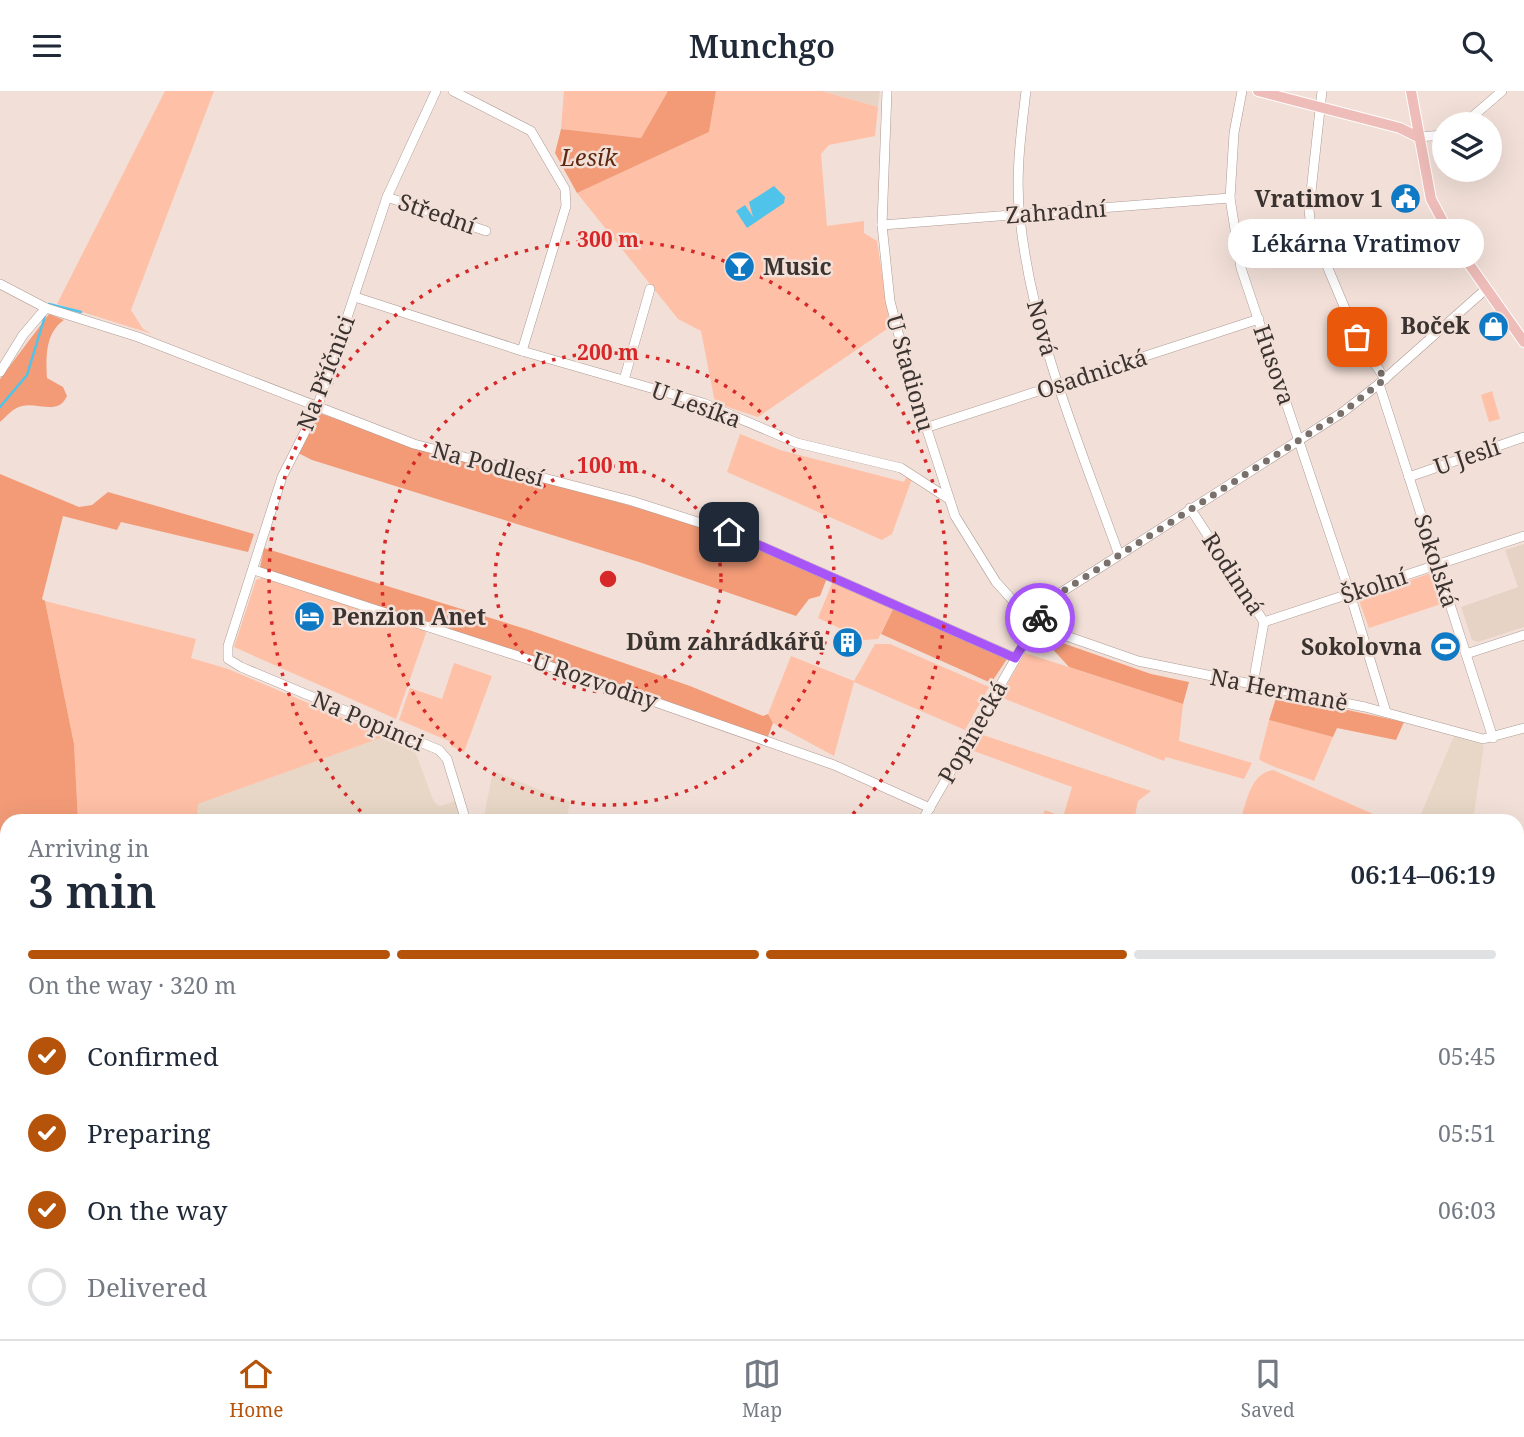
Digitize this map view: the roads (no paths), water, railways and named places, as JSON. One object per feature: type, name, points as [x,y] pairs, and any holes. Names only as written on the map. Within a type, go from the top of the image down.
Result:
[{"type":"main road","points":[[1258,91],[1400,128],[1418,137]]},
{"type":"main road","points":[[1411,91],[1431,198],[1445,228],[1524,342]]},
{"type":"street","name":"Na Příčnici","points":[[229,659],[228,646],[282,477],[317,408],[387,197],[436,91]]},
{"type":"street","points":[[453,91],[530,131],[565,188],[566,206],[522,351]]},
{"type":"street","name":"U Stadionu","points":[[887,91],[883,123],[881,225],[890,300],[925,428],[955,516],[996,582],[1035,625]]},
{"type":"street","name":"Nová","points":[[1026,91],[1019,142],[1019,215],[1028,275],[1059,384],[1119,555]]},
{"type":"street","name":"Husova","points":[[1242,91],[1234,133],[1230,198],[1241,268],[1300,439],[1386,712]]},
{"type":"street","name":"Sokolská","points":[[1322,91],[1309,202],[1311,228],[1357,337],[1382,382],[1409,477],[1493,739]]},
{"type":"street","points":[[1478,112],[1502,91]]},
{"type":"street","points":[[1418,137],[1432,136]]},
{"type":"street","name":"Střední","points":[[387,197],[486,231]]},
{"type":"street","name":"Zahradní","points":[[881,225],[1230,198]]},
{"type":"street","name":"Na Podlesí","points":[[0,284],[46,308],[138,337],[414,444],[632,501],[729,532],[1015,658]]},
{"type":"street","points":[[624,380],[650,289]]},
{"type":"street","name":"Popinecká","points":[[926,814],[1015,658],[1057,595],[1300,439],[1382,382],[1486,289]]},
{"type":"street","name":"U Lesíka","points":[[355,297],[522,351],[703,403],[797,443],[901,468],[949,499]]},
{"type":"street","points":[[0,372],[23,335],[46,308]]},
{"type":"street","name":"Osadnická","points":[[925,428],[1259,319]]},
{"type":"street","name":"U Jeslí","points":[[1409,477],[1524,437]]},
{"type":"street","name":"Rodinná","points":[[1191,508],[1264,622],[1253,684]]},
{"type":"street","name":"Školní","points":[[1264,622],[1524,536]]},
{"type":"street","name":"U Rozvodny","points":[[254,570],[607,685],[834,765],[930,808]]},
{"type":"street","name":"Na Hermaně","points":[[1035,625],[1138,661],[1386,712],[1483,739],[1493,739]]},
{"type":"street","points":[[1466,654],[1524,635]]},
{"type":"street","name":"Na Popinci","points":[[229,659],[241,667],[439,750],[447,759],[464,814]]},
{"type":"street","points":[[1493,739],[1524,728]]},
{"type":"water","points":[[774,186],[785,197],[784,203],[747,228],[736,211],[745,205],[753,217],[749,202]]},
{"type":"waterway","points":[[49,304],[81,312]]},
{"type":"waterway","points":[[0,407],[27,375],[45,316]]},
{"type":"place","name":"Vratimov 1","points":[[1406,199]]},
{"type":"place","name":"Music","points":[[740,267]]},
{"type":"place","name":"Boček","points":[[1493,326]]},
{"type":"place","name":"Lékárna Vratimov","points":[[1357,337]]},
{"type":"place","name":"Penzion Anet","points":[[309,617]]},
{"type":"place","name":"Dům zahrádkářů","points":[[848,642]]},
{"type":"place","name":"Sokolovna","points":[[1445,647]]},
{"type":"park label","name":"Lesík","points":[[589,158]]}]
